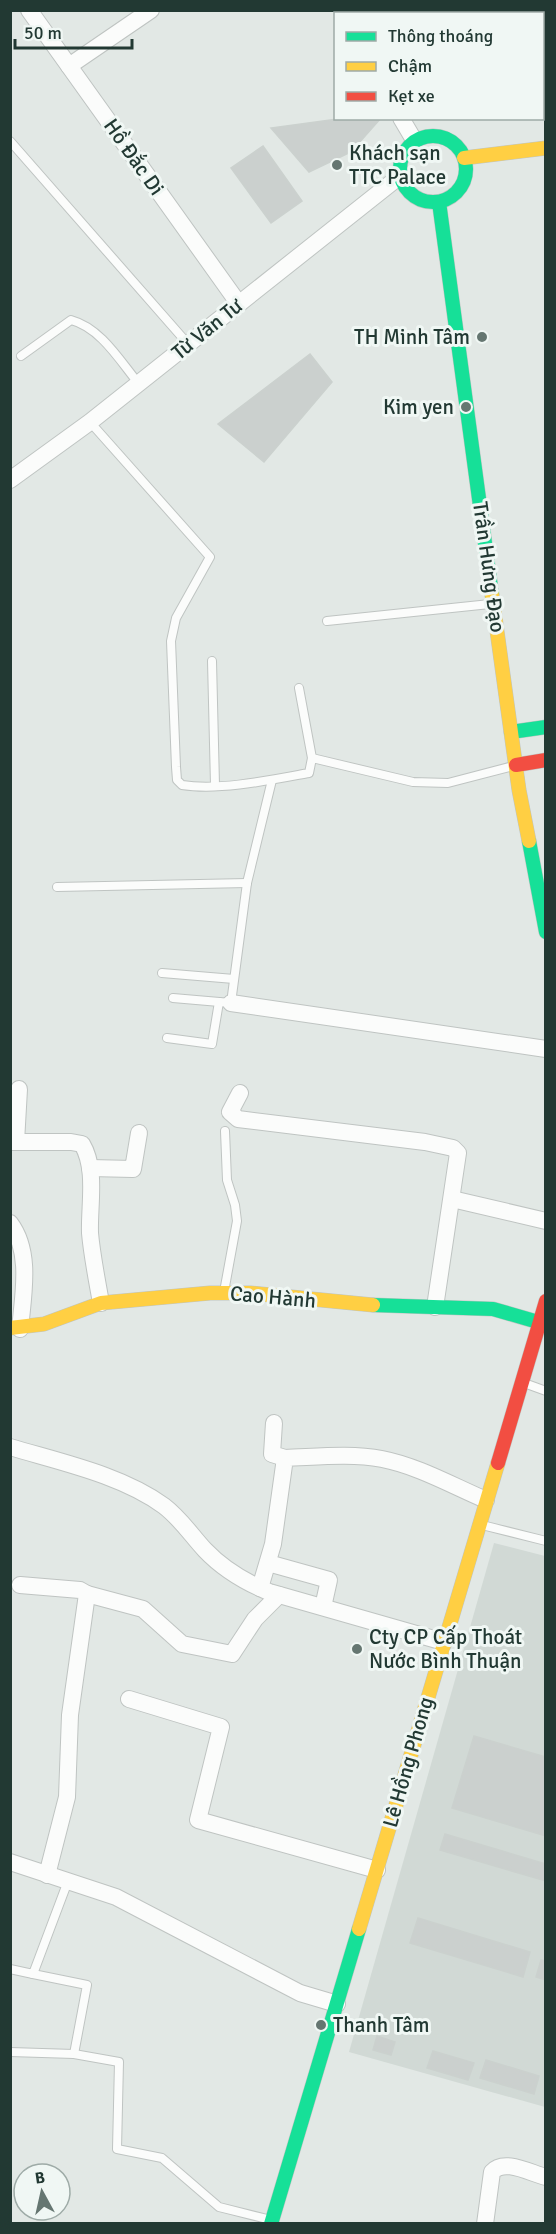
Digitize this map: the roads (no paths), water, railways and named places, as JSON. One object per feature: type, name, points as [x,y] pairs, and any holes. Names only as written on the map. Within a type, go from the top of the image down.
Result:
[{"type":"main road","points":[[414,140],[437,136],[458,148],[464,158],[466,169],[459,190],[450,197],[439,202],[428,202],[417,198],[404,186],[400,176],[400,164],[404,153],[414,140],[417,120]]},
{"type":"main road","points":[[444,120],[449,141]]},
{"type":"main road","points":[[464,158],[546,148]]},
{"type":"main road","name":"Trần Hưng Đạo","points":[[439,202],[511,732],[546,932]]},
{"type":"main road","points":[[511,732],[546,727]]},
{"type":"main road","points":[[516,765],[546,760]]},
{"type":"main road","name":"Cao Hành","points":[[15,1328],[83,1312],[101,1304],[224,1292],[382,1306],[493,1309],[538,1322]]},
{"type":"main road","name":"Lê Hồng Phong","points":[[272,2222],[546,1301]]},
{"type":"street","name":"Hồ Đắc Di","points":[[29,10],[239,304]]},
{"type":"street","points":[[69,66],[151,10]]},
{"type":"street","points":[[402,120],[414,140]]},
{"type":"street","name":"Từ Văn Tư","points":[[10,480],[139,384],[400,176]]},
{"type":"street","points":[[225,1002],[546,1049]]},
{"type":"street","points":[[20,1089],[13,1142],[72,1142],[82,1144],[86,1150],[90,1168],[90,1234],[101,1304]]},
{"type":"street","points":[[240,1093],[230,1112],[238,1119],[425,1142],[453,1148],[458,1154],[435,1307]]},
{"type":"street","points":[[90,1168],[133,1169],[139,1133]]},
{"type":"street","points":[[452,1199],[546,1221]]},
{"type":"street","points":[[10,1222],[16,1231],[22,1249],[25,1279],[15,1328]]},
{"type":"street","points":[[274,1423],[272,1454],[285,1458],[344,1456],[382,1459],[422,1472],[486,1500]]},
{"type":"street","points":[[10,1447],[136,1489],[164,1506],[186,1525],[205,1550],[242,1581],[279,1595],[444,1642]]},
{"type":"street","points":[[260,1588],[273,1544],[285,1458]]},
{"type":"street","points":[[268,1563],[329,1580],[323,1608]]},
{"type":"street","points":[[20,1585],[80,1590],[87,1594],[143,1609],[182,1644],[232,1654],[255,1619],[279,1595]]},
{"type":"street","points":[[47,1875],[67,1797],[70,1715],[87,1594]]},
{"type":"street","points":[[129,1699],[221,1727],[198,1820],[377,1870]]},
{"type":"street","points":[[10,1862],[116,1897],[300,1993],[337,2004]]},
{"type":"street","points":[[485,2223],[492,2172],[497,2166],[505,2165],[546,2177]]},
{"type":"lane","points":[[10,141],[188,344]]},
{"type":"lane","points":[[21,356],[71,320],[81,323],[97,335],[139,384]]},
{"type":"lane","points":[[90,422],[210,557],[176,618],[171,641],[177,780],[182,785],[193,787],[272,780],[309,773],[312,758],[299,688]]},
{"type":"lane","points":[[327,621],[494,603]]},
{"type":"lane","points":[[212,661],[215,785]]},
{"type":"lane","points":[[312,758],[413,782],[448,783],[516,765]]},
{"type":"lane","points":[[167,1038],[212,1044],[234,979],[247,883],[272,780]]},
{"type":"lane","points":[[57,887],[247,883]]},
{"type":"lane","points":[[162,973],[234,979]]},
{"type":"lane","points":[[173,998],[225,1002]]},
{"type":"lane","points":[[224,1292],[237,1221],[235,1205],[227,1180],[225,1131]]},
{"type":"lane","points":[[521,1382],[546,1391]]},
{"type":"lane","points":[[478,1524],[546,1540]]},
{"type":"lane","points":[[33,1974],[69,1881]]},
{"type":"lane","points":[[10,1969],[87,1985],[75,2054]]},
{"type":"lane","points":[[10,2052],[75,2054],[119,2062],[117,2148],[162,2158],[219,2206],[272,2222]]},
{"type":"place","name":"Khách sạn TTC Palace","points":[[337,165]]},
{"type":"place","name":"TH Minh Tâm","points":[[482,337]]},
{"type":"place","name":"Kim yen","points":[[466,407]]},
{"type":"place","name":"Cty CP Cấp Thoát Nước Bình Thuận","points":[[357,1649]]},
{"type":"place","name":"Thanh Tâm","points":[[321,2025]]}]
